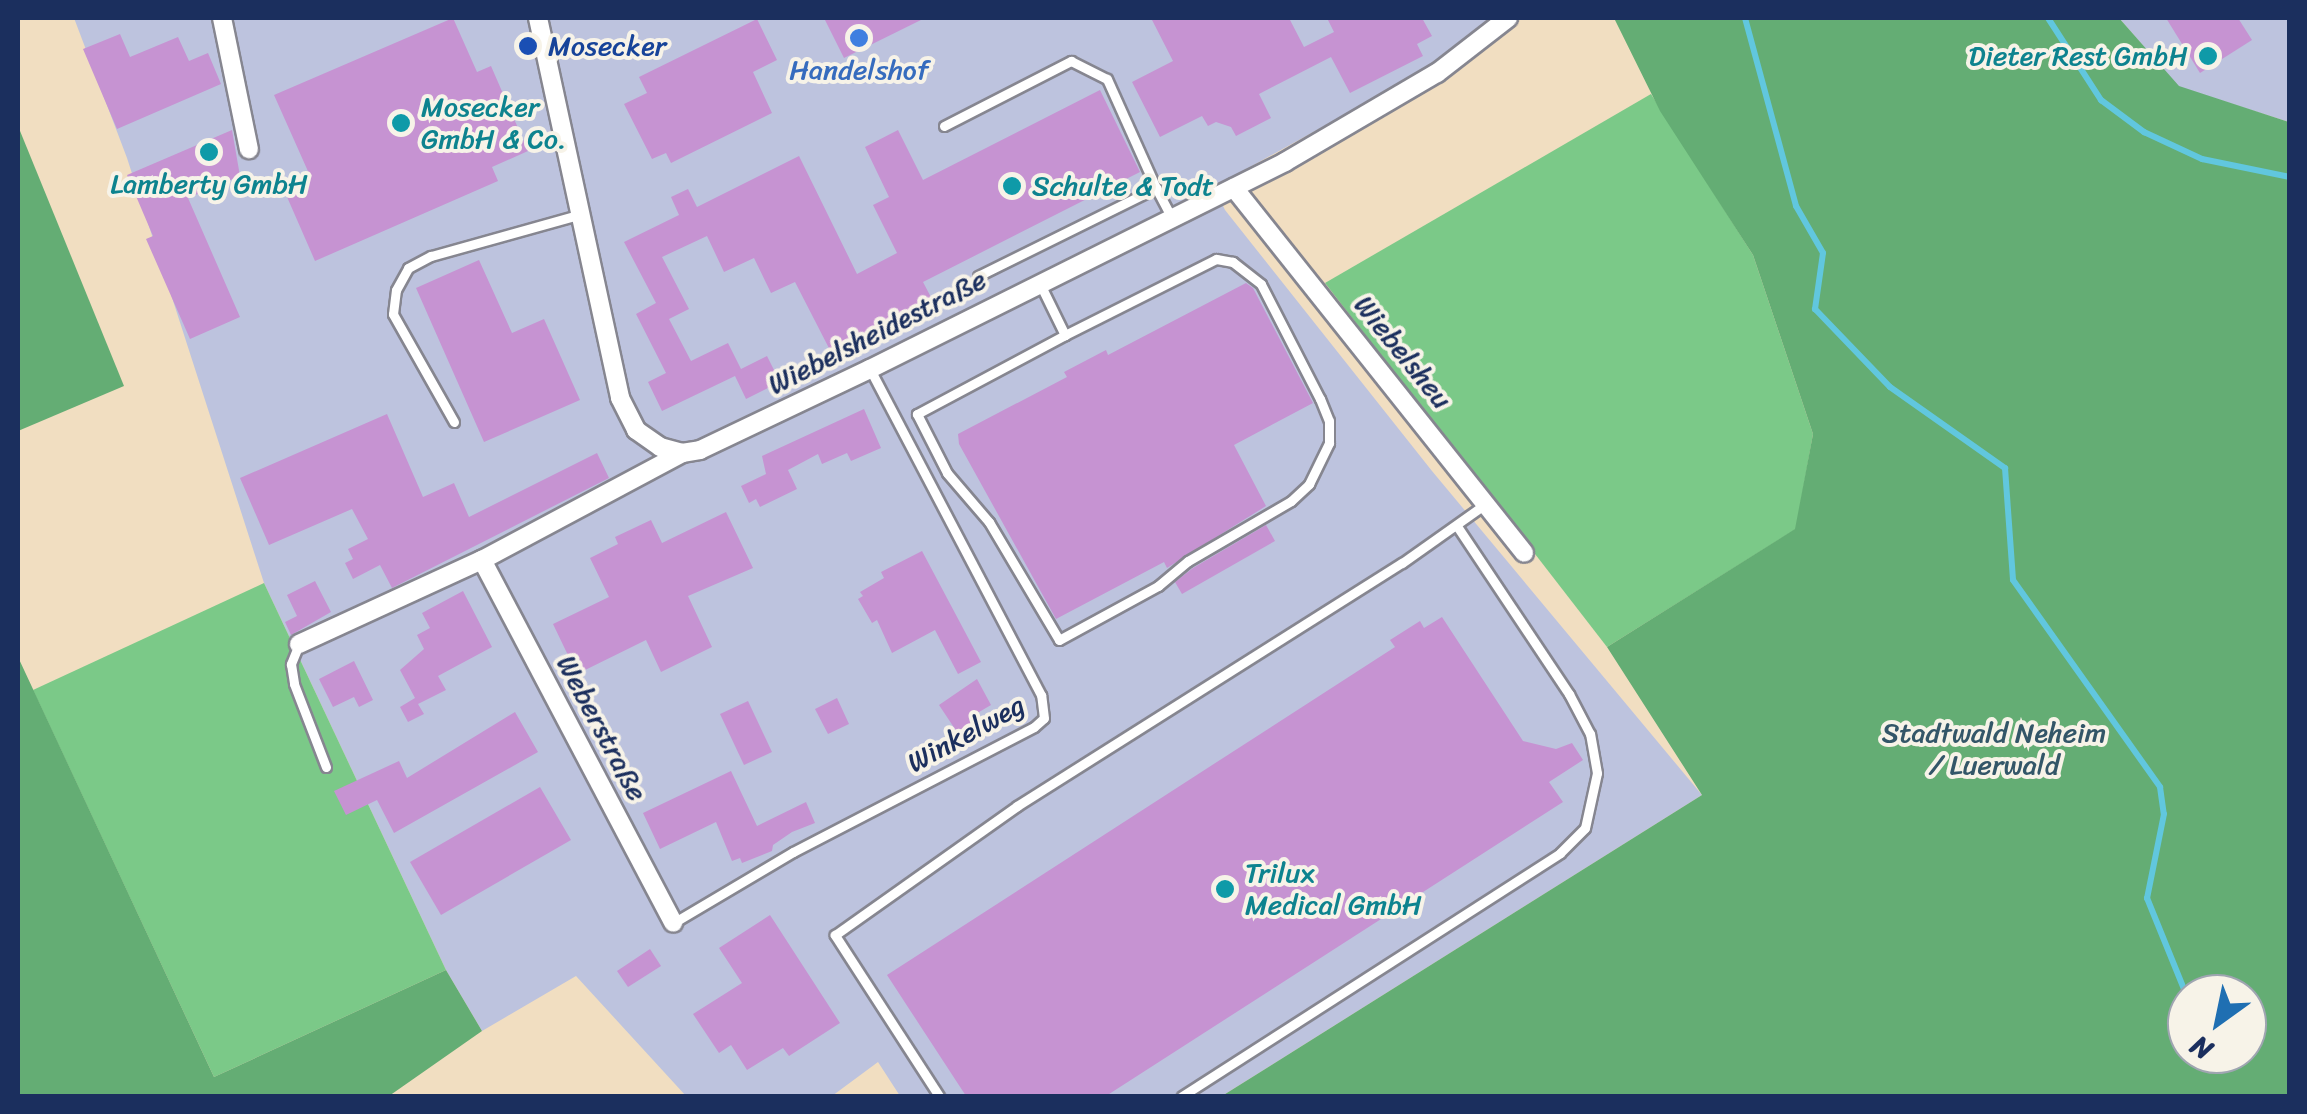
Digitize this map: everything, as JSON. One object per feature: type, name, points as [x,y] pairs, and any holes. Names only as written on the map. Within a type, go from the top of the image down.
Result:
[{"type":"street","points":[[222,18],[249,149]]},
{"type":"street","points":[[538,18],[620,398],[636,430],[660,448],[682,454]]},
{"type":"street","name":"Wiebelsheidestraße","points":[[299,644],[482,560],[682,454],[700,450],[870,369],[1234,188],[1437,73],[1508,18]]},
{"type":"street","name":"Wiebelsheu","points":[[1234,188],[1434,434],[1524,553]]},
{"type":"street","name":"Weberstraße","points":[[482,560],[674,922]]},
{"type":"lane","points":[[944,126],[1071,60],[1106,79],[1172,218]]},
{"type":"lane","points":[[978,276],[1156,188]]},
{"type":"lane","points":[[454,422],[392,314],[396,290],[408,268],[431,256],[581,214]]},
{"type":"lane","points":[[1216,259],[1233,262],[1261,284],[1320,399],[1328,421],[1329,443],[1309,484],[1291,501],[1188,560],[1158,586],[1058,640],[989,522],[947,474],[917,414],[1065,335],[1216,259]]},
{"type":"lane","points":[[1039,282],[1065,335]]},
{"type":"lane","name":"Winkelweg","points":[[674,922],[794,852],[1034,727],[1044,718],[1042,696],[870,369]]},
{"type":"lane","points":[[939,1096],[835,935],[1017,806],[1484,505]]},
{"type":"lane","points":[[1182,1096],[1560,853],[1585,828],[1597,773],[1590,734],[1569,694],[1456,526]]},
{"type":"lane","points":[[299,644],[291,664],[294,684],[326,767]]},
{"type":"shaded area","points":[[74,18],[1494,18],[1436,64],[1214,187],[1225,210],[1432,471],[1702,795],[1222,1096],[900,1096],[878,1062],[832,1096],[686,1096],[576,976],[482,1031],[446,970],[264,583],[127,158]]},
{"type":"shaded area","points":[[2119,18],[2289,18],[2289,122],[2179,87]]},
{"type":"green space","name":"Stadtwald Neheim / Luerwald","points":[[1614,18],[2119,18],[2179,86],[2289,122],[2289,1096],[1222,1096],[1702,795],[1607,647],[1795,529],[1813,434],[1753,255],[1660,111]]},
{"type":"green space","points":[[1651,94],[1753,255],[1813,434],[1796,529],[1607,647],[1325,283]]},
{"type":"green space","points":[[18,126],[124,386],[18,431]]},
{"type":"green space","points":[[264,583],[446,970],[214,1077],[33,690]]},
{"type":"green space","points":[[18,657],[214,1077],[446,970],[482,1031],[389,1096],[18,1096]]},
{"type":"building","name":"Mosecker GmbH & Co.","points":[[453,18],[477,72],[491,66],[528,151],[492,167],[498,181],[315,261],[284,190],[311,178],[274,95]]},
{"type":"building","name":"Handelshof","points":[[824,18],[925,18],[844,58]]},
{"type":"building","points":[[1151,18],[1289,18],[1304,47],[1334,32],[1327,18],[1422,18],[1432,36],[1417,44],[1423,56],[1350,93],[1331,57],[1259,94],[1271,118],[1236,136],[1231,127],[1216,122],[1208,126],[1202,116],[1160,137],[1132,82],[1173,61]]},
{"type":"building","name":"Dieter Rest GmbH","points":[[2166,18],[2238,18],[2252,40],[2200,73]]},
{"type":"building","points":[[757,19],[777,60],[753,72],[772,113],[671,163],[666,153],[652,159],[624,104],[647,93],[639,77]]},
{"type":"building","points":[[120,34],[130,57],[178,37],[189,61],[208,53],[221,84],[117,129],[83,49]]},
{"type":"building","points":[[1100,90],[1140,172],[923,282],[934,303],[833,356],[795,282],[771,293],[754,258],[724,272],[707,236],[662,257],[689,309],[669,319],[691,361],[728,343],[741,369],[767,356],[780,382],[746,399],[735,376],[662,411],[648,382],[666,373],[636,314],[656,303],[624,242],[679,215],[671,197],[688,189],[697,207],[799,156],[857,274],[897,253],[873,205],[889,197],[865,147],[898,130],[923,180]]},
{"type":"building","points":[[232,130],[240,176],[188,198],[240,317],[190,339],[146,239],[153,236],[127,175]]},
{"type":"building","points":[[479,260],[512,333],[544,319],[580,400],[484,442],[416,288]]},
{"type":"building","points":[[1246,283],[1253,288],[1313,403],[1234,445],[1266,506],[1167,568],[1164,562],[1056,619],[959,444],[958,434],[1067,377],[1064,372],[1106,350],[1108,355]]},
{"type":"building","points":[[864,409],[881,448],[851,461],[847,453],[822,464],[818,454],[788,470],[797,489],[760,507],[756,499],[749,503],[741,486],[766,474],[762,456]]},
{"type":"building","points":[[387,414],[423,497],[454,483],[469,517],[597,453],[609,478],[392,588],[380,565],[353,579],[345,563],[353,559],[348,549],[368,539],[352,509],[269,545],[240,478]]},
{"type":"building","points":[[726,512],[753,568],[688,596],[712,647],[661,672],[646,640],[577,674],[553,624],[609,597],[590,558],[618,544],[615,537],[651,520],[662,543]]},
{"type":"building","points":[[1266,525],[1275,541],[1182,594],[1175,582]]},
{"type":"building","points":[[922,551],[981,662],[958,674],[935,630],[892,653],[877,620],[872,623],[858,599],[863,596],[860,592],[884,578],[881,572]]},
{"type":"building","points":[[315,581],[331,612],[291,635],[285,622],[297,616],[287,595]]},
{"type":"building","points":[[463,591],[492,647],[438,676],[446,690],[418,704],[424,714],[408,722],[400,707],[415,698],[400,670],[424,649],[417,635],[430,628],[422,613]]},
{"type":"building","name":"Trilux Medical GmbH","points":[[1442,617],[1523,741],[1556,749],[1572,743],[1583,760],[1549,782],[1563,802],[1106,1096],[966,1096],[887,975],[1395,647],[1390,640],[1420,621],[1424,628]]},
{"type":"building","points":[[354,661],[373,700],[359,707],[354,697],[333,707],[319,679]]},
{"type":"building","points":[[977,679],[991,705],[974,715],[981,727],[961,738],[939,705]]},
{"type":"building","points":[[837,698],[849,724],[828,734],[815,709]]},
{"type":"building","points":[[748,701],[772,752],[744,765],[720,714]]},
{"type":"building","points":[[515,712],[538,752],[394,833],[377,800],[346,815],[334,791],[399,761],[407,778]]},
{"type":"building","points":[[731,771],[757,826],[806,802],[815,823],[792,832],[773,845],[772,851],[742,863],[740,858],[732,861],[716,822],[660,849],[643,813]]},
{"type":"building","points":[[540,787],[571,840],[441,915],[410,862]]},
{"type":"building","points":[[770,915],[840,1023],[789,1056],[783,1048],[747,1070],[731,1045],[719,1053],[693,1014],[742,983],[719,948]]},
{"type":"building","points":[[650,949],[661,966],[628,987],[617,971]]},
{"type":"waterway","points":[[1745,18],[1796,206],[1823,253],[1815,309],[1890,387],[2005,468],[2013,580],[2160,787],[2164,814],[2147,898],[2178,974]]},
{"type":"waterway","points":[[2048,18],[2101,100],[2144,132],[2202,159],[2290,177]]},
{"type":"place","name":"Handelshof","points":[[859,38]]},
{"type":"place","name":"Mosecker","points":[[528,46]]},
{"type":"place","name":"Dieter Rest GmbH","points":[[2208,56]]},
{"type":"place","name":"Mosecker GmbH & Co.","points":[[401,123]]},
{"type":"place","name":"Lamberty GmbH","points":[[209,152]]},
{"type":"place","name":"Schulte & Todt","points":[[1012,186]]},
{"type":"place","name":"Trilux Medical GmbH","points":[[1225,889]]}]
